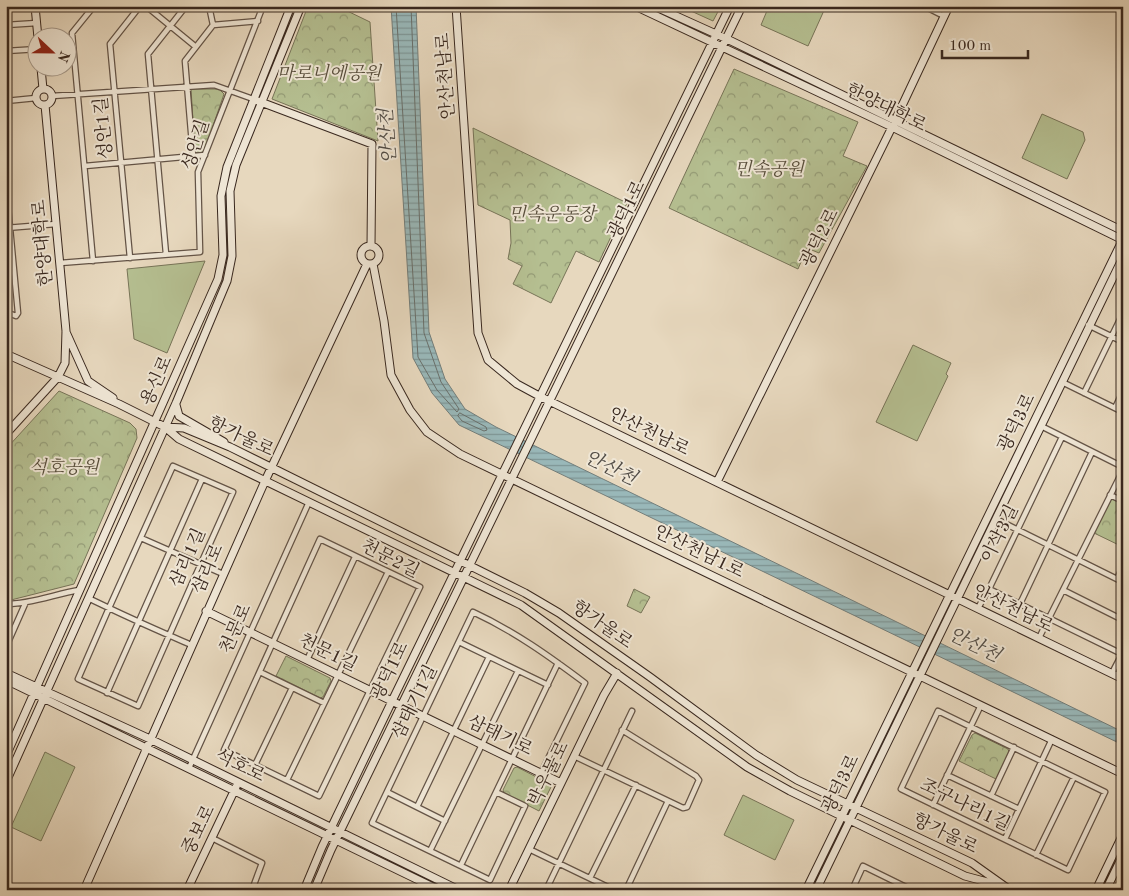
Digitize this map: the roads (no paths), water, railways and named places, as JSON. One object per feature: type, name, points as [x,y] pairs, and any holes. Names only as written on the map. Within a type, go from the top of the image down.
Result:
[{"type":"street","points":[[35,6],[37,28]]},
{"type":"street","points":[[93,261],[72,33],[94,6]]},
{"type":"street","name":"성안1길","points":[[130,258],[110,44],[140,6]]},
{"type":"street","points":[[146,6],[196,47]]},
{"type":"street","points":[[166,254],[148,54],[186,6]]},
{"type":"street","points":[[209,6],[213,26]]},
{"type":"street","name":"성안길","points":[[60,263],[200,252],[198,172],[263,6]]},
{"type":"street","name":"용신로","points":[[6,756],[218,279],[223,255],[221,196],[226,167],[291,6]]},
{"type":"street","points":[[6,782],[176,403],[227,281],[232,256],[230,191],[236,165],[301,6]]},
{"type":"street","name":"안산천남로","points":[[456,6],[478,333],[488,360],[517,384],[541,397],[1123,678]]},
{"type":"street","name":"한양대학로","points":[[635,6],[1123,231]]},
{"type":"street","name":"한양대학로","points":[[654,6],[726,39],[1123,240]]},
{"type":"street","name":"광덕1로","points":[[304,890],[392,701],[730,6]]},
{"type":"street","name":"광덕1로","points":[[314,890],[336,840],[551,402],[742,6]]},
{"type":"street","points":[[924,6],[944,16]]},
{"type":"street","name":"광덕2로","points":[[717,482],[894,124],[949,6]]},
{"type":"street","points":[[193,156],[185,60],[213,26],[258,20]]},
{"type":"street","points":[[6,26],[37,23]]},
{"type":"street","points":[[6,51],[28,50]]},
{"type":"street","points":[[42,78],[43,89]]},
{"type":"street","points":[[52,96],[214,84],[372,144],[371,246]]},
{"type":"street","points":[[43,89],[48,90],[52,96]]},
{"type":"street","points":[[36,98],[37,93],[43,89]]},
{"type":"street","points":[[36,98],[40,104],[45,105],[49,103],[52,96]]},
{"type":"street","points":[[6,101],[36,98]]},
{"type":"street","name":"한양대학로","points":[[45,105],[66,332],[65,363],[58,377]]},
{"type":"street","points":[[85,166],[204,155]]},
{"type":"street","points":[[6,184],[8,228],[18,313],[16,316],[6,312]]},
{"type":"street","points":[[8,228],[56,224]]},
{"type":"street","name":"광덕3로","points":[[806,890],[914,668],[996,519],[1062,382],[1123,240]]},
{"type":"street","points":[[371,246],[379,254],[378,259],[370,264],[362,260],[361,254],[366,248],[371,246]]},
{"type":"street","name":"광덕3로","points":[[954,597],[1086,324],[1123,257]]},
{"type":"street","name":"삼리로","points":[[84,890],[206,610],[265,481],[370,264]]},
{"type":"street","name":"안산천남1로","points":[[370,264],[384,321],[391,375],[410,410],[427,432],[460,454],[505,471],[513,479],[914,668],[981,705],[1123,774]]},
{"type":"street","points":[[1084,393],[1123,312]]},
{"type":"street","points":[[1086,324],[1123,342]]},
{"type":"street","points":[[66,332],[88,381],[119,404]]},
{"type":"street","name":"항가울로","points":[[6,354],[119,404],[165,427],[179,439],[466,576],[521,605],[747,767],[842,817],[965,876],[1002,886]]},
{"type":"street","points":[[6,434],[58,377]]},
{"type":"street","points":[[1062,382],[1123,412]]},
{"type":"street","points":[[1114,408],[1123,391]]},
{"type":"street","points":[[176,403],[180,416],[216,436],[230,447]]},
{"type":"street","points":[[1039,638],[1123,468],[1041,426]]},
{"type":"street","name":"항가울로","points":[[165,427],[184,428],[230,447],[462,560],[559,613],[756,755],[797,780],[972,863],[1010,890]]},
{"type":"street","name":"이삭3길","points":[[1062,437],[989,589],[1122,653]]},
{"type":"street","points":[[1020,604],[1092,452]]},
{"type":"street","name":"삼리1길","points":[[173,466],[233,492],[138,706],[78,679],[141,538],[173,466]]},
{"type":"street","points":[[107,693],[202,479]]},
{"type":"street","points":[[1110,494],[1123,501]]},
{"type":"street","name":"천문로","points":[[190,768],[309,502]]},
{"type":"street","points":[[996,519],[1123,582]]},
{"type":"street","points":[[141,538],[223,574]]},
{"type":"street","name":"천문2길","points":[[320,539],[355,556],[420,587],[319,796],[224,750],[320,539]]},
{"type":"street","points":[[307,660],[355,556]]},
{"type":"street","points":[[1117,579],[1123,566]]},
{"type":"street","points":[[287,780],[388,572]]},
{"type":"street","points":[[978,608],[989,589]]},
{"type":"street","points":[[6,604],[25,604],[36,599],[79,590]]},
{"type":"street","points":[[1063,590],[1123,620]]},
{"type":"street","points":[[87,598],[191,645]]},
{"type":"street","points":[[6,647],[25,604]]},
{"type":"street","name":"천문1길","points":[[206,610],[392,701]]},
{"type":"street","name":"삼태기1길","points":[[496,792],[525,806],[490,880],[372,823],[473,612],[505,627],[585,683],[541,773]]},
{"type":"street","name":"광덕3로","points":[[816,890],[921,672],[941,621]]},
{"type":"street","points":[[459,642],[548,685]]},
{"type":"street","points":[[1112,673],[1122,653]]},
{"type":"street","name":"삼태기로","points":[[417,807],[489,657]]},
{"type":"street","points":[[461,865],[558,663]]},
{"type":"street","points":[[430,850],[518,671]]},
{"type":"street","name":"석호로","points":[[6,672],[146,748],[328,836],[427,887],[439,890]]},
{"type":"street","points":[[260,672],[324,703]]},
{"type":"street","name":"박우물로","points":[[509,890],[574,756],[617,673]]},
{"type":"street","name":"석호로","points":[[6,680],[36,689]]},
{"type":"street","points":[[255,765],[292,688]]},
{"type":"street","name":"석호로","points":[[44,694],[150,739],[459,890]]},
{"type":"street","name":"삼태기로","points":[[392,701],[561,783]]},
{"type":"street","points":[[933,805],[981,705]]},
{"type":"street","points":[[546,890],[632,711]]},
{"type":"street","name":"조구나리1길","points":[[938,711],[971,726],[1105,792],[1068,870],[901,789],[938,711]]},
{"type":"street","points":[[574,756],[683,808],[687,806],[699,780],[696,776],[622,730]]},
{"type":"street","points":[[1005,839],[1052,739]]},
{"type":"street","name":"조구나리1길","points":[[991,796],[1014,748]]},
{"type":"street","points":[[947,775],[1019,809]]},
{"type":"street","points":[[1036,855],[1074,777]]},
{"type":"street","name":"중보로","points":[[187,890],[239,783]]},
{"type":"street","points":[[590,878],[636,786]]},
{"type":"street","points":[[387,792],[445,821]]},
{"type":"street","points":[[626,890],[668,801]]},
{"type":"street","points":[[1096,890],[1123,834]]},
{"type":"street","points":[[212,838],[262,863],[252,890]]},
{"type":"street","points":[[529,849],[614,890]]},
{"type":"street","points":[[1106,890],[1123,855]]},
{"type":"street","points":[[852,890],[863,866],[912,890]]},
{"type":"street","points":[[427,887],[432,877]]},
{"type":"water","points":[[391,6],[416,6],[429,332],[445,379],[465,409],[496,427],[1123,732],[1123,745],[459,425],[432,393],[413,358]]},
{"type":"park label","name":"마로니에공원","points":[[329,74]]},
{"type":"park label","name":"민속공원","points":[[769,170]]},
{"type":"park label","name":"민속운동장","points":[[552,215]]},
{"type":"park label","name":"석호공원","points":[[64,468]]},
{"type":"water label","name":"안산천","points":[[389,136]]},
{"type":"water label","name":"안산천","points":[[610,469]]},
{"type":"water label","name":"안산천","points":[[974,646]]}]
